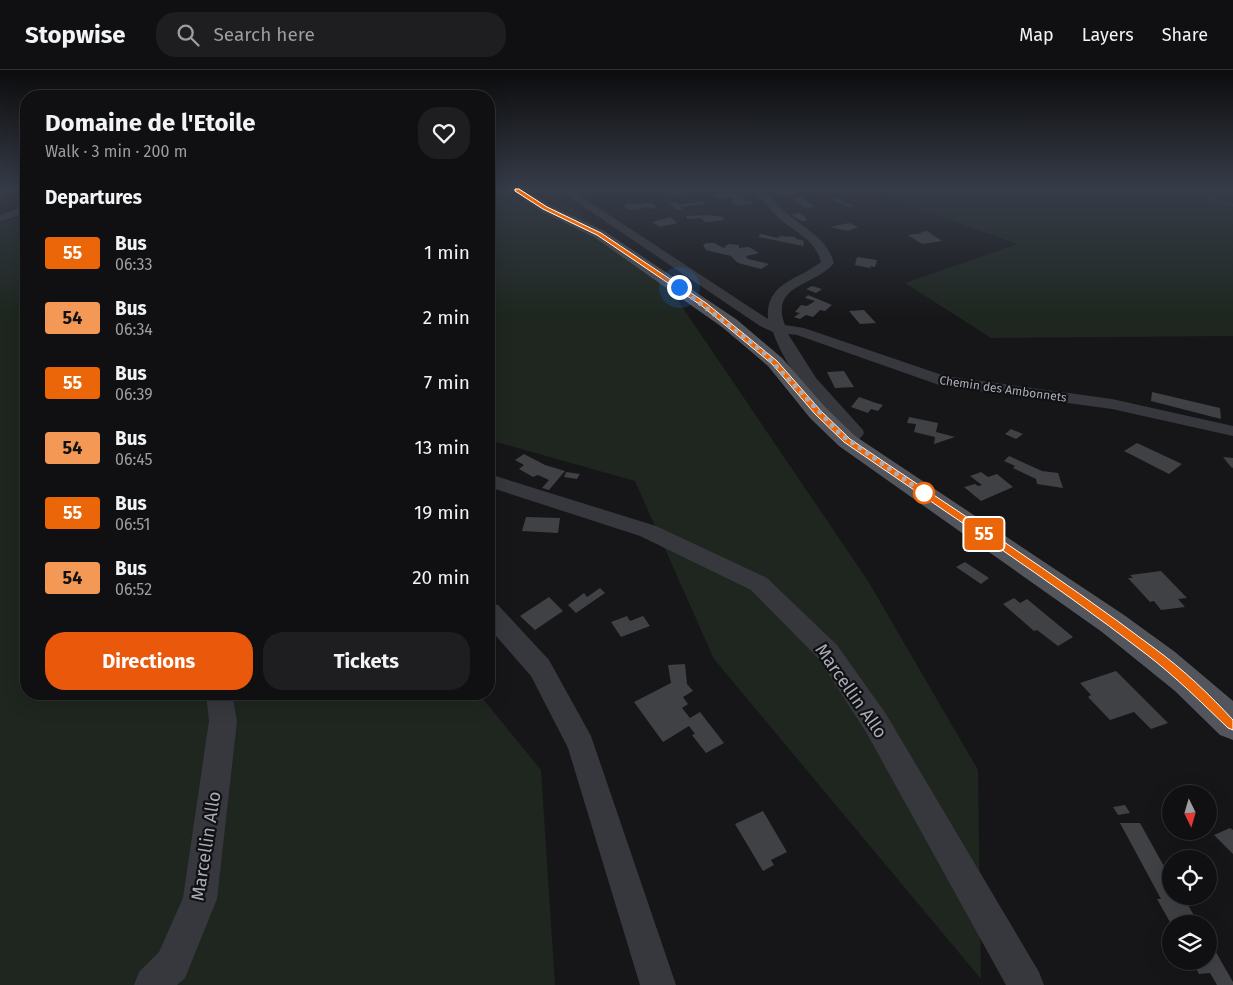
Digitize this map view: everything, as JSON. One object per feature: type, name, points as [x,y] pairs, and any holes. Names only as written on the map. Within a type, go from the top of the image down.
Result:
[{"type":"main road","points":[[596,233],[679,287],[729,323],[775,362],[818,413],[847,441],[1151,651],[1186,680],[1233,724]]},
{"type":"street","name":"Chemin des Ambonnets","points":[[628,233],[765,323],[779,329],[799,331],[942,382],[1112,404],[1233,431]]},
{"type":"street","points":[[804,233],[823,248],[828,263],[820,270],[782,292],[776,299],[773,307],[774,313],[779,329],[798,365],[817,392],[854,430],[855,432],[847,441]]},
{"type":"street","name":"Marcellin Allo","points":[[495,482],[648,531],[759,584],[828,652],[876,723],[1026,985]]},
{"type":"street","points":[[495,619],[540,668],[581,745],[658,985]]},
{"type":"street","name":"Marcellin Allo","points":[[152,985],[172,965],[200,899],[223,721],[220,700]]},
{"type":"shaded area","points":[[0,233],[20,233],[20,700],[484,700],[541,770],[555,985],[0,985]]},
{"type":"shaded area","points":[[495,233],[603,233],[668,286],[868,581],[978,770],[981,979],[714,659],[635,481],[495,442]]},
{"type":"shaded area","points":[[985,233],[1233,233],[1233,336],[991,338],[905,283],[1017,244]]},
{"type":"building","points":[[930,233],[942,241],[922,244],[908,235]]},
{"type":"building","points":[[761,234],[778,238],[780,236],[795,237],[796,239],[803,240],[804,246],[758,237]]},
{"type":"building","points":[[714,243],[724,248],[728,244],[739,245],[739,248],[749,247],[759,253],[746,256],[748,259],[769,264],[761,269],[738,263],[731,256],[706,250],[703,245]]},
{"type":"building","points":[[857,257],[877,260],[875,267],[855,265]]},
{"type":"building","points":[[812,286],[822,289],[816,293],[806,289]]},
{"type":"building","points":[[808,295],[832,305],[825,311],[820,310],[813,317],[806,315],[800,319],[794,317],[800,313],[795,312],[801,305],[807,306],[815,301],[805,298]]},
{"type":"building","points":[[864,310],[876,323],[860,324],[849,311]]},
{"type":"building","points":[[844,371],[854,387],[835,388],[827,372]]},
{"type":"building","points":[[1152,392],[1220,408],[1221,419],[1151,401]]},
{"type":"building","points":[[859,397],[883,405],[878,411],[871,409],[868,413],[851,407]]},
{"type":"building","points":[[909,417],[938,423],[936,432],[955,437],[934,444],[935,437],[914,432],[916,424],[907,423]]},
{"type":"building","points":[[1011,429],[1023,434],[1016,439],[1005,434]]},
{"type":"building","points":[[1137,443],[1182,464],[1169,474],[1124,451]]},
{"type":"building","points":[[524,454],[545,465],[565,471],[549,490],[542,488],[549,480],[538,475],[533,477],[519,469],[524,465],[515,460]]},
{"type":"building","points":[[1009,456],[1042,471],[1058,473],[1063,488],[1037,484],[1036,479],[1013,468],[1015,466],[1004,461]]},
{"type":"building","points":[[1223,457],[1233,458],[1233,468],[1231,467]]},
{"type":"building","points":[[566,472],[580,474],[577,479],[564,477]]},
{"type":"building","points":[[981,472],[988,477],[997,474],[1013,487],[981,501],[964,487],[975,484],[978,486],[982,485],[970,476]]},
{"type":"building","points":[[526,517],[560,518],[558,533],[522,531]]},
{"type":"building","points":[[965,562],[989,578],[981,584],[956,567]]},
{"type":"building","points":[[1161,571],[1187,598],[1178,599],[1185,607],[1161,610],[1154,601],[1150,602],[1128,578],[1133,578],[1130,575]]},
{"type":"building","points":[[600,588],[605,593],[576,613],[568,605],[584,593],[587,597]]},
{"type":"building","points":[[549,597],[563,611],[535,630],[520,616]]},
{"type":"building","points":[[1014,598],[1020,603],[1027,599],[1073,637],[1058,646],[1037,630],[1034,631],[1003,604]]},
{"type":"building","points":[[627,616],[630,621],[643,616],[650,626],[621,637],[611,622]]},
{"type":"building","points":[[685,664],[687,684],[693,691],[683,697],[688,704],[682,708],[690,718],[700,712],[724,743],[706,753],[692,735],[695,734],[689,726],[663,742],[634,702],[671,683],[668,665]]},
{"type":"building","points":[[1116,671],[1168,723],[1151,729],[1134,712],[1110,720],[1088,697],[1091,695],[1080,683]]},
{"type":"building","points":[[1125,805],[1130,813],[1118,815],[1113,807]]},
{"type":"building","points":[[763,811],[787,852],[771,860],[774,865],[763,871],[735,824]]},
{"type":"building","points":[[1120,823],[1140,823],[1162,863],[1162,905],[1188,905],[1194,915],[1166,915],[1157,899],[1161,899]]},
{"type":"building","points":[[1230,828],[1233,830],[1233,854],[1218,839],[1218,833]]},
{"type":"building","points":[[1217,954],[1233,985],[1217,985],[1210,973],[1199,974],[1197,970],[1217,970]]},
{"type":"bus line","name":"55","points":[[597,233],[679,287],[752,342],[775,362],[818,413],[847,441],[1151,651],[1186,680],[1233,724]]},
{"type":"route","points":[[679,287],[729,323],[775,362],[818,413],[847,441],[931,498],[924,493]]}]
